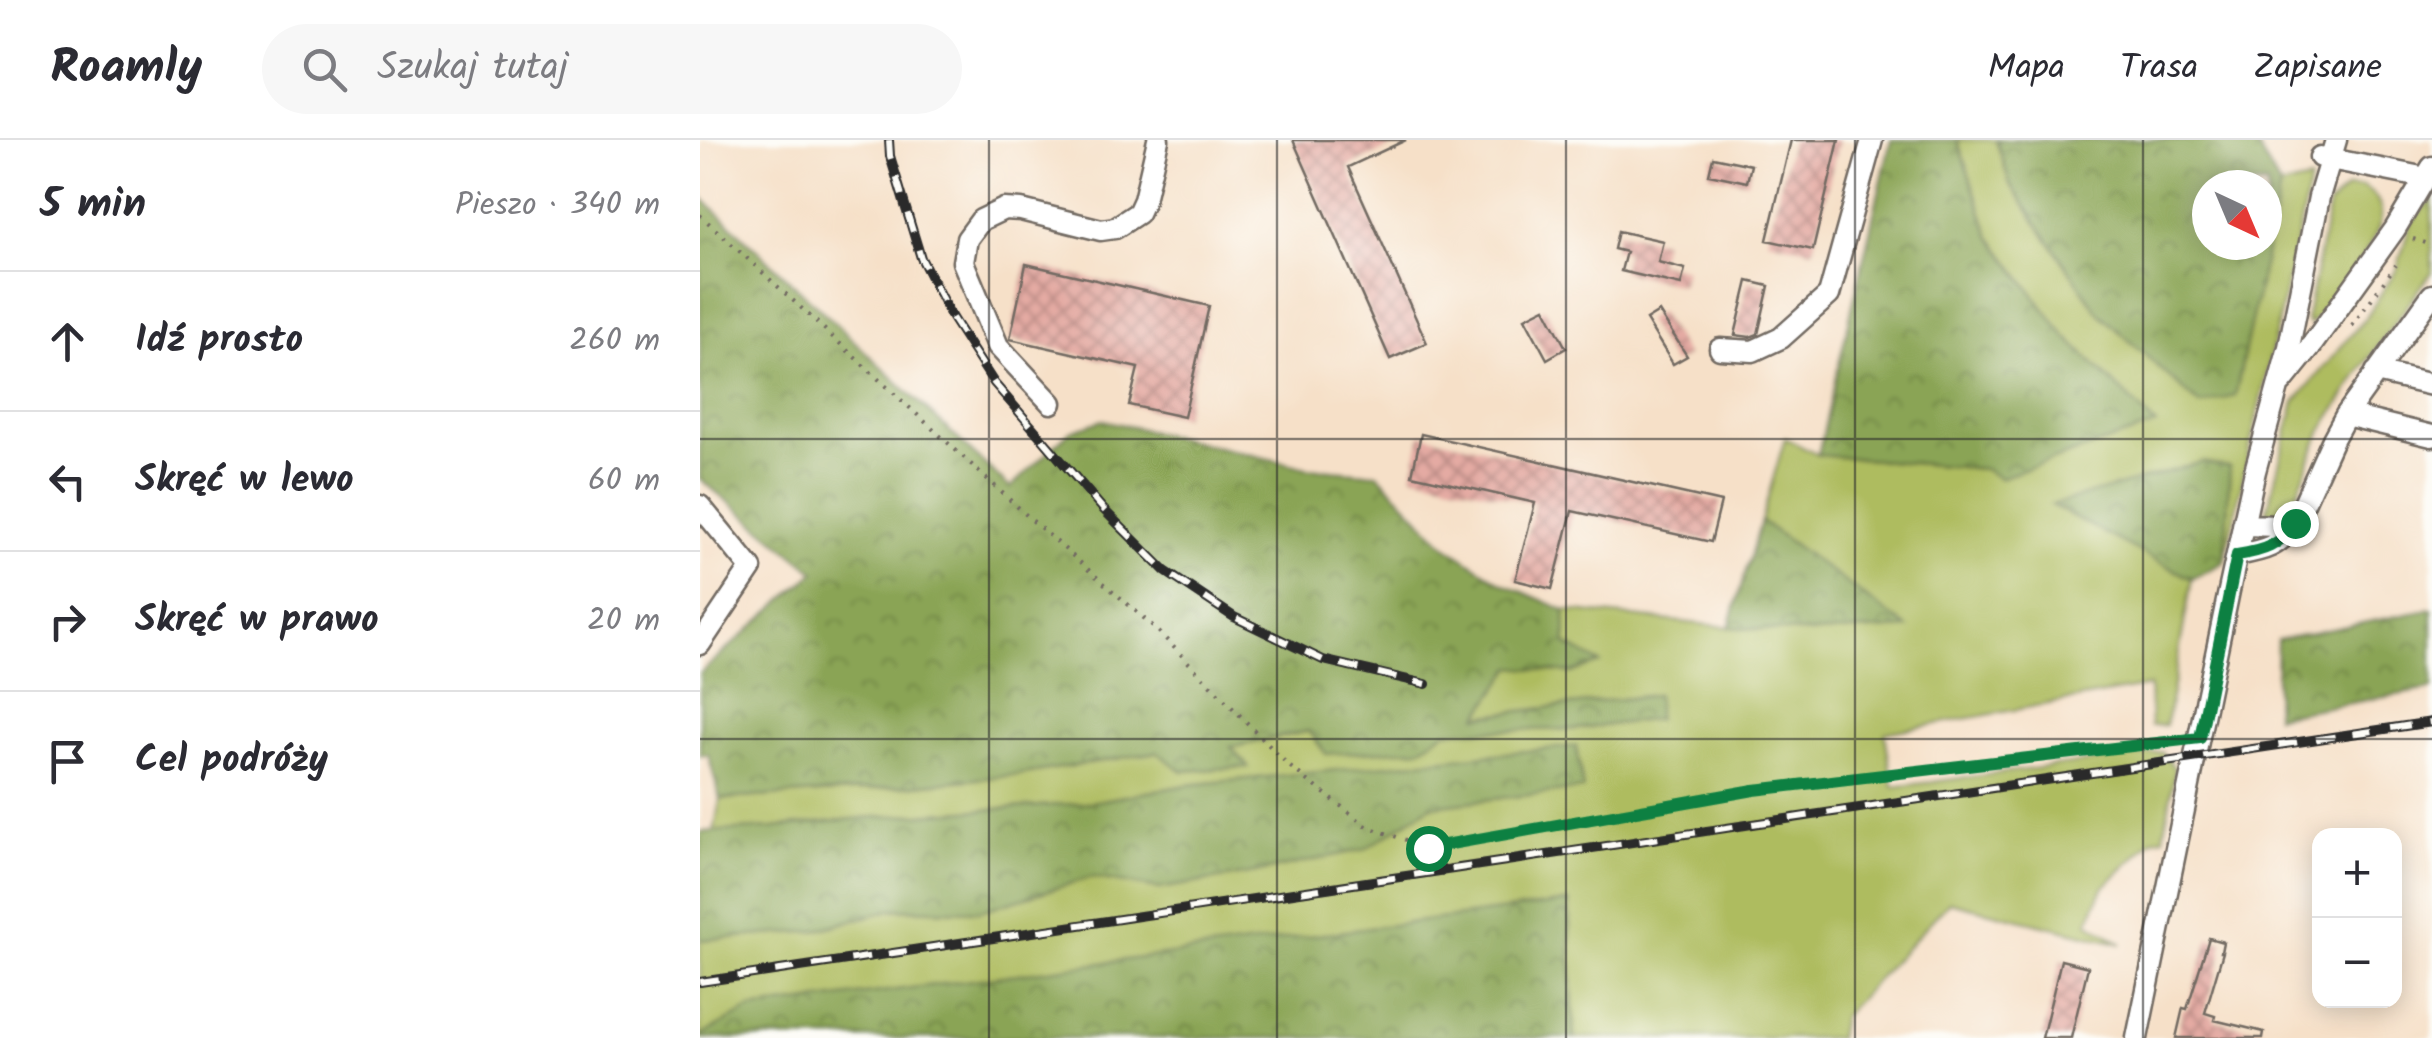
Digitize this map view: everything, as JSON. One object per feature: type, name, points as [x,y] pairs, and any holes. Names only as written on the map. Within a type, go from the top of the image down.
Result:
[{"type":"street","points":[[1051,402],[998,346],[963,262],[966,239],[981,220],[1004,209],[1101,230],[1130,221],[1144,200],[1158,140]]},
{"type":"street","points":[[1720,349],[1754,351],[1782,338],[1828,295],[1872,140]]},
{"type":"street","points":[[2138,1038],[2237,555],[2278,388],[2289,346],[2325,149],[2429,172],[2395,229],[2278,388]]},
{"type":"street","points":[[2237,555],[2272,547],[2287,536],[2346,415],[2432,295]]},
{"type":"street","points":[[2408,328],[2432,334]]},
{"type":"street","points":[[2376,372],[2432,385]]},
{"type":"street","points":[[2346,415],[2432,436]]},
{"type":"street","points":[[700,506],[751,568],[700,644]]},
{"type":"street","points":[[2244,525],[2295,523]]},
{"type":"path","points":[[700,215],[1019,509],[1155,628],[1289,766],[1368,826],[1428,848],[1754,790],[2200,738]]},
{"type":"green space","points":[[1891,140],[1957,140],[1990,236],[2064,335],[2156,425],[2000,478],[1984,469],[1818,455]]},
{"type":"green space","points":[[1957,140],[1996,140],[2010,184],[2235,396],[2264,260],[2282,260],[2282,187],[2310,181],[2224,562],[2230,467],[2052,505],[2192,579],[2166,725],[2151,726],[2149,686],[1885,733],[1893,787],[2162,752],[2175,769],[2164,837],[2153,839],[2103,888],[2088,922],[2122,944],[1949,902],[1842,1017],[1838,1038],[1574,1038],[1568,902],[700,1036],[700,940],[814,931],[893,909],[980,911],[1092,877],[1159,889],[1365,849],[1431,806],[1583,788],[1576,747],[1187,785],[1086,803],[714,832],[720,799],[1017,775],[1157,752],[1183,771],[1247,767],[1230,748],[1310,731],[1419,749],[1445,731],[1576,729],[1657,719],[1656,695],[1477,716],[1512,666],[1571,673],[1598,662],[1566,644],[1565,610],[1812,633],[1906,628],[1761,521],[1785,438],[1818,455],[1984,469],[2000,478],[2155,425],[2064,335],[1990,236]]},
{"type":"green space","points":[[1996,140],[2254,140],[2271,170],[2192,170],[2192,260],[2264,260],[2235,396],[2200,405],[2097,311],[2010,184]]},
{"type":"green space","points":[[2363,187],[2379,204],[2380,223],[2354,270],[2310,325],[2306,320],[2329,205],[2347,188]]},
{"type":"green space","points":[[700,196],[1010,488],[1070,431],[1103,420],[1308,468],[1378,474],[1447,547],[1502,583],[1565,610],[1566,644],[1600,663],[1571,673],[1512,667],[1478,716],[1657,695],[1657,719],[1576,729],[1446,731],[1419,749],[1326,754],[1309,731],[1231,747],[1248,767],[1183,771],[1156,752],[1017,775],[720,799],[708,754],[700,756],[700,673],[815,572],[700,479]]},
{"type":"green space","points":[[2432,199],[2432,272],[2321,432],[2292,506],[2279,516],[2266,514],[2295,402],[2366,317],[2397,269],[2410,224]]},
{"type":"green space","points":[[2202,462],[2230,467],[2224,562],[2192,579],[2051,505]]},
{"type":"green space","points":[[1761,521],[1908,628],[1812,633],[1729,627]]},
{"type":"green space","points":[[2432,609],[2432,689],[2275,716],[2277,640]]},
{"type":"green space","points":[[1576,746],[1583,789],[1431,806],[1365,849],[1159,889],[1092,877],[980,911],[893,909],[814,931],[700,940],[700,832],[1086,803],[1187,785]]},
{"type":"green space","points":[[1569,902],[1574,1038],[700,1038],[750,1009]]},
{"type":"building","points":[[1293,140],[1406,140],[1348,167],[1427,343],[1390,359]]},
{"type":"building","points":[[1791,140],[1839,140],[1813,250],[1767,240]]},
{"type":"building","points":[[1713,157],[1751,165],[1747,182],[1709,174]]},
{"type":"building","points":[[1618,231],[1663,241],[1658,262],[1685,269],[1681,285],[1621,271],[1626,252],[1614,249]]},
{"type":"building","points":[[1026,264],[1209,306],[1184,417],[1129,405],[1138,368],[1010,339]]},
{"type":"building","points":[[1748,281],[1769,286],[1758,334],[1750,337],[1735,335]]},
{"type":"building","points":[[1545,308],[1566,348],[1547,359],[1525,318]]},
{"type":"building","points":[[1659,312],[1687,356],[1673,364],[1646,320]]},
{"type":"building","points":[[1421,434],[1721,502],[1711,542],[1572,511],[1552,589],[1515,580],[1535,503],[1412,475]]},
{"type":"building","points":[[2209,938],[2223,942],[2223,952],[2205,1013],[2215,1016],[2214,1020],[2264,1032],[2263,1038],[2176,1038]]},
{"type":"building","points":[[2061,960],[2088,967],[2071,1038],[2042,1038]]},
{"type":"railway","points":[[889,140],[890,156],[921,258],[952,318],[994,383],[1103,509],[1165,571],[1234,617],[1323,660],[1426,684]]},
{"type":"railway","points":[[700,982],[2432,722]]},
{"type":"route","points":[[1428,848],[1754,790],[2200,738],[2237,555],[2272,547],[2287,536],[2295,523]]}]
